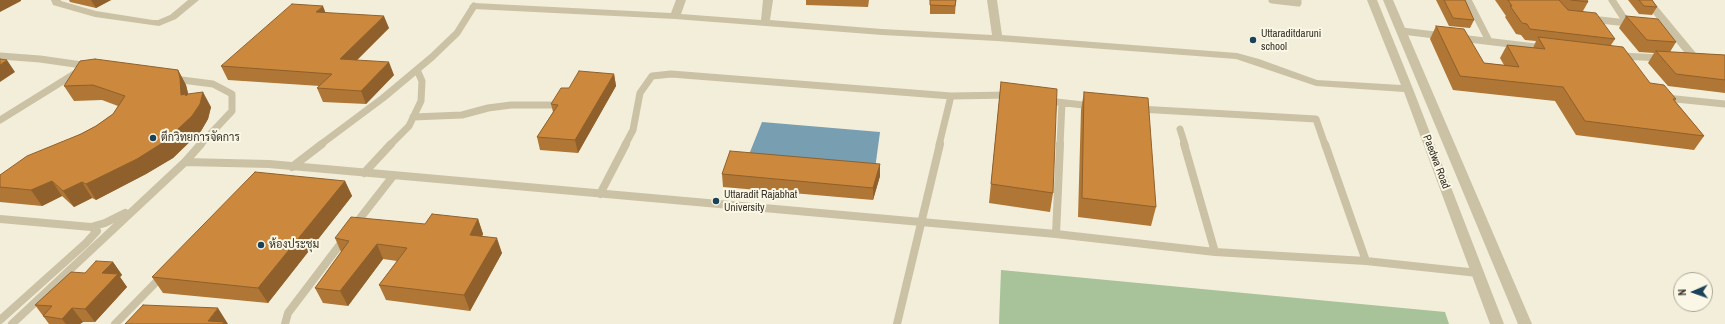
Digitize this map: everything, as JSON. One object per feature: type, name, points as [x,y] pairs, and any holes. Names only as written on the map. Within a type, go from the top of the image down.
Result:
[{"type":"street","points":[[56,0],[56,3],[95,14],[153,23],[167,20],[194,0]]},
{"type":"street","points":[[675,16],[681,0]]},
{"type":"street","points":[[765,23],[768,0]]},
{"type":"street","points":[[992,0],[997,38]]},
{"type":"street","name":"Paedwa Road","points":[[1372,0],[1408,89],[1497,324]]},
{"type":"street","points":[[1388,0],[1525,324]]},
{"type":"street","points":[[1647,0],[1696,60]]},
{"type":"street","points":[[476,3],[675,16],[882,32],[997,38],[1237,56],[1316,83],[1408,89]]},
{"type":"lane","points":[[1272,0],[1298,3],[1298,0]]},
{"type":"lane","points":[[1468,0],[1489,41]]},
{"type":"lane","points":[[1584,18],[1627,23],[1612,0]]},
{"type":"lane","points":[[292,167],[417,70],[450,42],[476,3]]},
{"type":"lane","points":[[1402,31],[1550,48]]},
{"type":"lane","points":[[1629,66],[1616,56],[1666,58]]},
{"type":"lane","points":[[0,120],[91,66],[40,58],[1,57]]},
{"type":"lane","points":[[364,173],[409,126],[420,101],[422,81],[417,70]]},
{"type":"lane","points":[[600,194],[633,130],[640,93],[652,76],[671,74],[952,96],[1018,96]]},
{"type":"lane","points":[[12,324],[99,244],[133,209],[185,162],[232,111],[232,94],[213,84],[167,78]]},
{"type":"lane","points":[[897,324],[920,223],[952,96]]},
{"type":"lane","points":[[1660,97],[1725,104]]},
{"type":"lane","points":[[1040,100],[1104,107]]},
{"type":"lane","points":[[1056,234],[1062,103]]},
{"type":"lane","points":[[413,117],[462,116],[488,108],[511,105],[554,105]]},
{"type":"lane","points":[[1133,109],[1316,119],[1366,261]]},
{"type":"lane","points":[[1180,129],[1215,252]]},
{"type":"lane","points":[[185,162],[269,164],[1056,234],[1215,252],[1366,261],[1478,273]]},
{"type":"lane","points":[[258,176],[269,164]]},
{"type":"lane","points":[[285,324],[288,313],[307,286],[393,176]]},
{"type":"lane","points":[[0,320],[86,242],[94,229],[133,209]]},
{"type":"lane","points":[[0,220],[107,231],[114,227]]},
{"type":"lane","points":[[105,223],[114,223],[114,227]]},
{"type":"lane","points":[[115,324],[170,267]]},
{"type":"green space","points":[[1001,270],[1445,312],[1449,324],[999,324]]},
{"type":"water","points":[[762,122],[880,132],[875,169],[748,157]]},
{"type":"building","points":[[930,0],[956,0],[955,6],[930,5]]},
{"type":"building","points":[[1444,0],[1465,0],[1474,20],[1453,18]]},
{"type":"building","points":[[1508,0],[1559,0],[1568,10],[1596,13],[1615,39],[1530,29],[1527,24],[1522,23],[1510,6],[1512,6]]},
{"type":"building","points":[[1571,0],[1587,0],[1588,2]]},
{"type":"building","points":[[1639,0],[1652,0],[1657,7],[1644,6]]},
{"type":"building","points":[[292,4],[323,6],[316,12],[384,16],[340,59],[389,62],[361,91],[317,88],[332,74],[221,66]]},
{"type":"building","points":[[1626,16],[1658,19],[1676,42],[1647,40]]},
{"type":"building","points":[[1436,26],[1464,29],[1484,63],[1519,67],[1507,45],[1545,49],[1538,37],[1623,47],[1650,83],[1664,85],[1676,99],[1673,99],[1704,136],[1585,121],[1563,87],[1460,76]]},
{"type":"building","points":[[1656,51],[1725,55],[1725,80],[1676,74]]},
{"type":"building","points":[[0,59],[7,60],[0,65]]},
{"type":"building","name":"ตึกวิทยการจัดการ","points":[[95,59],[178,70],[181,95],[185,94],[186,96],[188,94],[203,92],[200,104],[192,116],[164,142],[137,159],[86,184],[82,182],[63,191],[52,181],[31,190],[0,187],[0,175],[27,156],[81,134],[113,114],[125,96],[93,85],[64,86],[80,61]]},
{"type":"building","points":[[579,71],[614,74],[575,140],[537,137],[558,105],[551,104],[561,88],[569,88]]},
{"type":"building","points":[[1001,82],[1057,89],[1053,193],[991,184]]},
{"type":"building","points":[[1084,92],[1148,98],[1156,207],[1082,198]]},
{"type":"building","points":[[730,151],[880,164],[873,188],[722,174]]},
{"type":"building","name":"ห้องประชุม","points":[[255,172],[345,181],[258,288],[152,277]]},
{"type":"building","points":[[432,214],[478,219],[470,235],[497,238],[464,295],[379,285],[407,248],[377,244],[340,291],[315,288],[349,241],[335,238],[351,217],[425,224]]},
{"type":"building","points":[[96,261],[113,262],[102,273],[118,274],[85,309],[72,308],[62,319],[43,316],[52,306],[35,305],[71,272],[85,273]]},
{"type":"building","points":[[143,305],[218,308],[208,321],[224,322],[223,324],[125,324]]},
{"type":"place","name":"Uttaraditdaruni school","points":[[1253,40]]},
{"type":"place","name":"ตึกวิทยการจัดการ","points":[[153,138]]},
{"type":"place","name":"Uttaradit Rajabhat University","points":[[716,201]]},
{"type":"place","name":"ห้องประชุม","points":[[261,245]]}]
